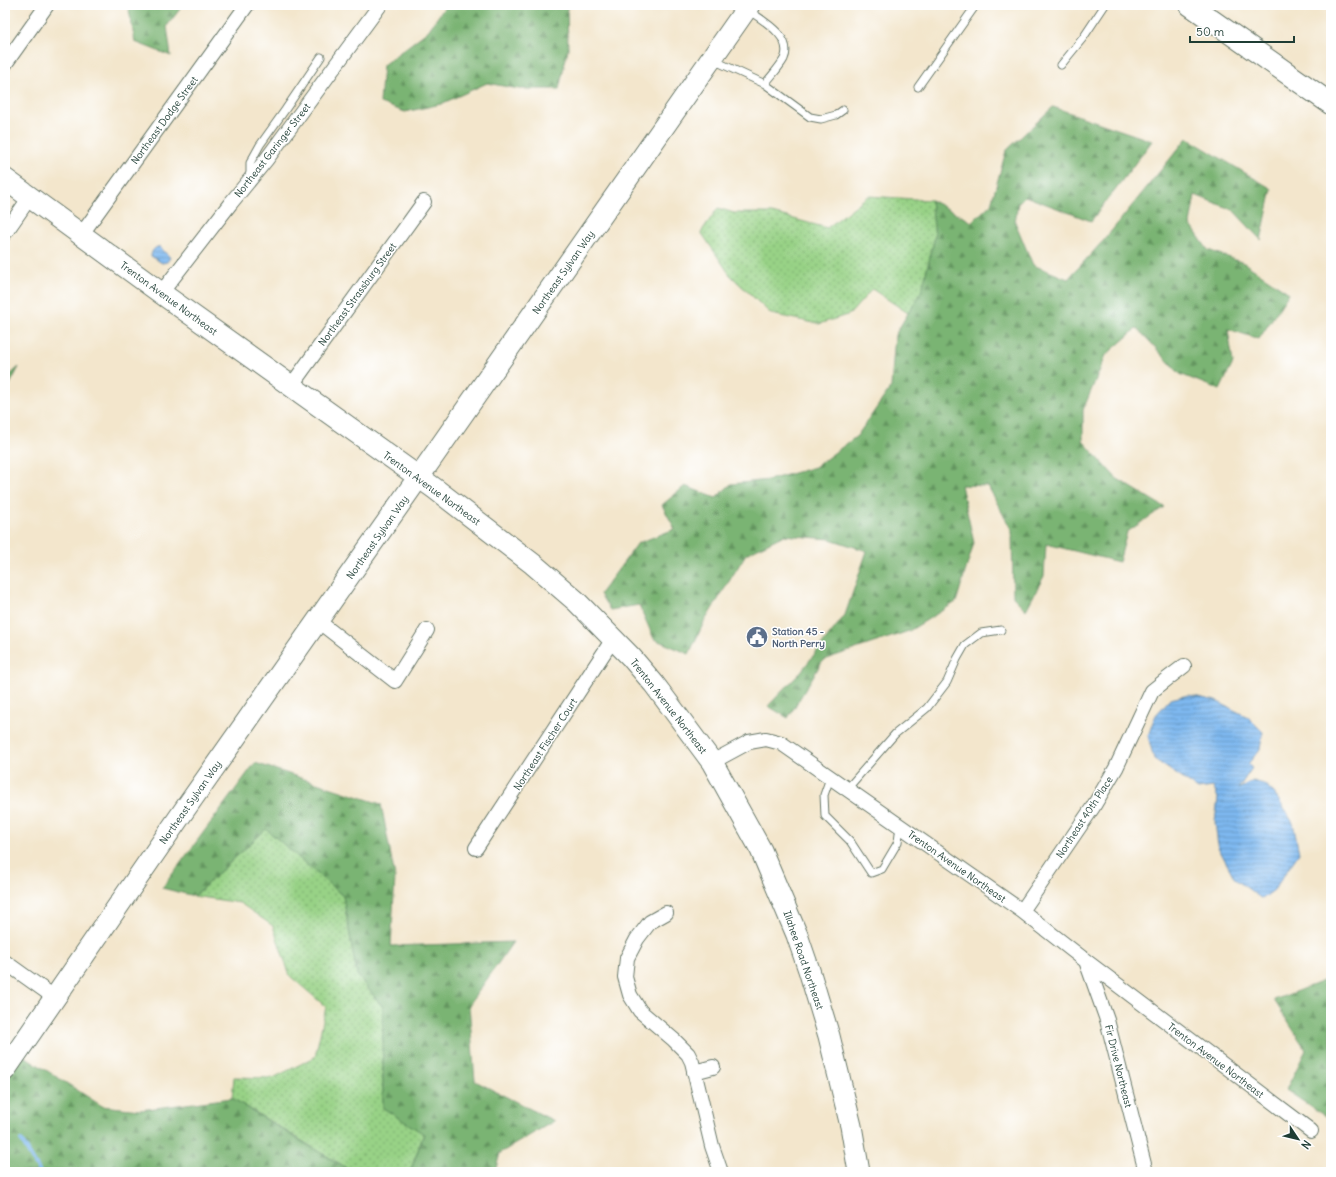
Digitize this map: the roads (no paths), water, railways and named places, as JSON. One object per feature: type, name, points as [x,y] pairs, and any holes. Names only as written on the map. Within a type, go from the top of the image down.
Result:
[{"type":"main road","points":[[1190,5],[1331,104]]},
{"type":"main road","name":"Northeast Sylvan Way","points":[[5,1070],[54,997],[748,7]]},
{"type":"main road","name":"Trenton Avenue Northeast","points":[[5,179],[419,478],[489,530],[552,580],[576,601],[654,684],[712,762]]},
{"type":"main road","name":"Illahee Road Northeast","points":[[712,762],[761,850],[797,935],[829,1036],[851,1126],[859,1172]]},
{"type":"street","points":[[5,64],[47,5]]},
{"type":"street","name":"Northeast Dodge Street","points":[[81,235],[247,5]]},
{"type":"street","name":"Northeast Garinger Street","points":[[160,292],[266,160],[380,5]]},
{"type":"street","points":[[5,233],[30,198]]},
{"type":"street","name":"Northeast Strassburg Street","points":[[291,386],[424,202]]},
{"type":"street","points":[[318,621],[395,681],[427,630]]},
{"type":"street","name":"Northeast Fischer Court","points":[[476,848],[613,639]]},
{"type":"street","name":"Northeast 40th Place","points":[[1022,911],[1093,807],[1116,768],[1152,691],[1166,678],[1184,666]]},
{"type":"street","name":"Trenton Avenue Northeast","points":[[712,762],[749,742],[766,739],[781,743],[1022,911],[1086,962],[1311,1131]]},
{"type":"street","points":[[666,913],[650,922],[637,939],[627,958],[625,977],[630,995],[640,1011],[674,1040],[688,1054],[692,1062],[712,1146],[721,1172]]},
{"type":"street","points":[[5,962],[54,997]]},
{"type":"street","name":"Fir Drive Northeast","points":[[1086,962],[1107,1020],[1146,1172]]},
{"type":"street","points":[[694,1072],[713,1067]]},
{"type":"lane","points":[[918,87],[976,5]]},
{"type":"lane","points":[[1061,65],[1083,38],[1105,5]]},
{"type":"lane","points":[[748,7],[780,34],[786,50],[784,59],[765,84]]},
{"type":"lane","points":[[250,179],[250,163],[260,144],[321,57]]},
{"type":"lane","points":[[711,59],[765,84],[810,117],[821,119],[836,116],[844,110]]},
{"type":"lane","points":[[847,789],[895,734],[927,708],[947,682],[965,645],[981,633],[1001,630]]},
{"type":"lane","points":[[830,778],[824,795],[826,816],[850,841],[871,873],[882,869],[898,842],[900,826]]},
{"type":"water","points":[[160,246],[170,258],[167,262],[162,263],[151,256],[152,252]]},
{"type":"water","points":[[1189,695],[1216,701],[1248,717],[1263,732],[1260,749],[1248,764],[1252,768],[1238,789],[1253,781],[1264,784],[1274,793],[1293,823],[1299,853],[1274,890],[1262,899],[1235,879],[1218,847],[1215,821],[1218,798],[1213,787],[1198,789],[1154,759],[1148,736],[1155,716],[1170,699]]},
{"type":"waterway","points":[[21,1140],[40,1172]]},
{"type":"place","name":"Station 45 - North Perry","points":[[757,637]]}]
